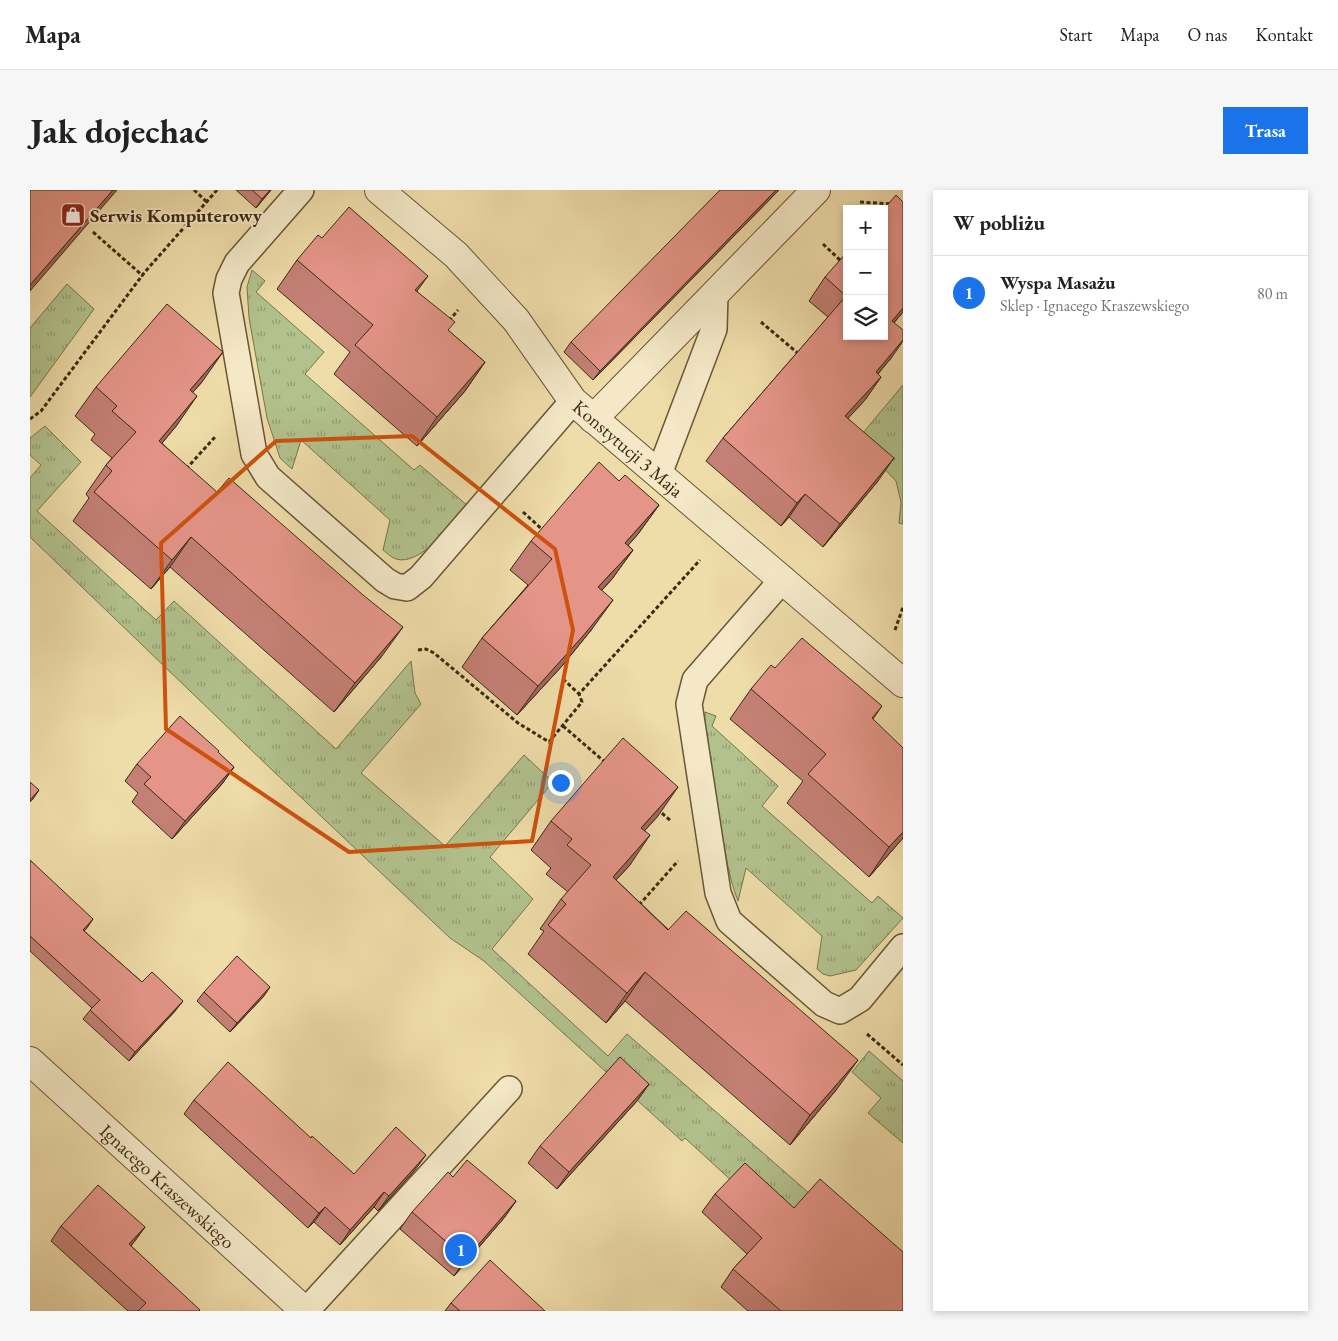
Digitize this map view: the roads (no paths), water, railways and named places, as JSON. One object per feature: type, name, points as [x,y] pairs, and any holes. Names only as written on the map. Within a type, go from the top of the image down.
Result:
[{"type":"street","name":"Konstytucji 3 Maja","points":[[379,190],[456,255],[516,320],[573,401],[903,682]]},
{"type":"street","points":[[594,419],[816,190]]},
{"type":"street","name":"Ignacego Kraszewskiego","points":[[30,1061],[306,1311]]},
{"type":"lane","points":[[302,190],[238,263],[228,279],[226,293],[254,454],[268,477],[385,580],[396,586],[407,588],[421,577],[573,401]]},
{"type":"lane","points":[[659,474],[714,329],[715,294]]},
{"type":"lane","points":[[783,579],[695,680],[688,704],[700,845],[730,921],[824,1004],[840,1011],[860,1000],[903,947]]},
{"type":"lane","points":[[306,1311],[509,1089]]},
{"type":"place","name":"Serwis Komputerowy","points":[[73,215]]},
{"type":"place","name":"Wyspa Masażu","points":[[461,1250]]}]
